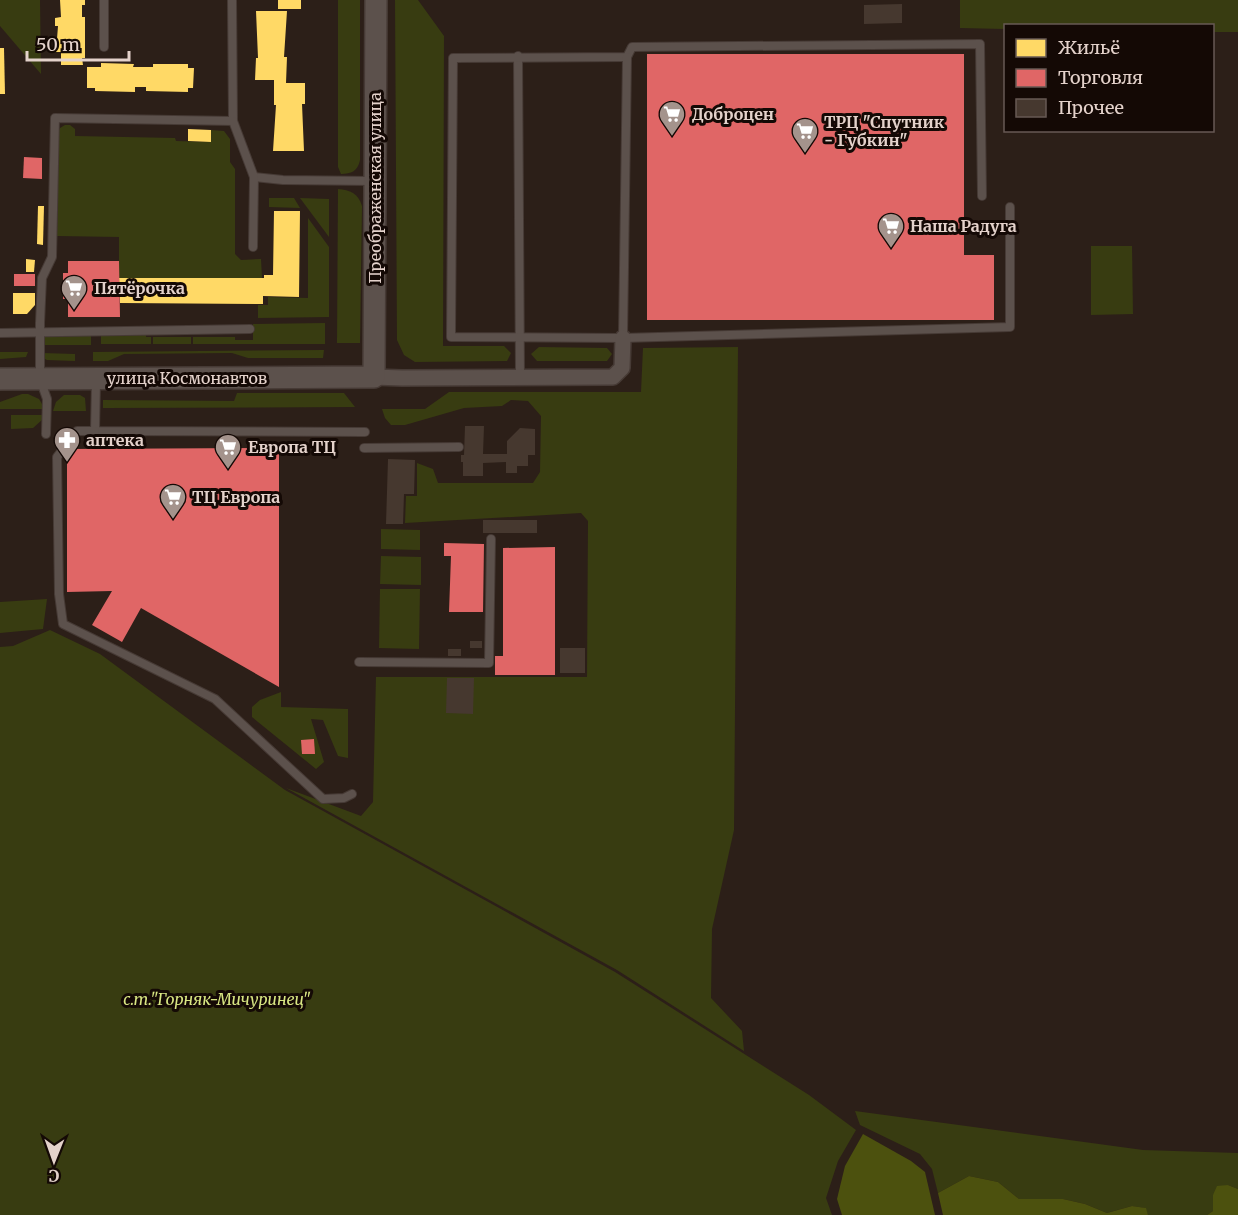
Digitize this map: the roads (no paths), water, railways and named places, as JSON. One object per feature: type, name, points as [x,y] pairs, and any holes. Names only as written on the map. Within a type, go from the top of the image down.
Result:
[{"type":"main road","name":"Преображенская улица","points":[[374,377],[376,0]]},
{"type":"main road","name":"улица Космонавтов","points":[[0,379],[374,377]]},
{"type":"street","points":[[374,377],[613,377],[622,368],[623,338]]},
{"type":"lane","points":[[104,0],[104,47]]},
{"type":"lane","points":[[232,0],[232,121],[254,177],[253,247]]},
{"type":"lane","points":[[623,338],[627,57],[632,47],[981,44],[982,196]]},
{"type":"lane","points":[[518,57],[520,378]]},
{"type":"lane","points":[[627,57],[453,58],[452,336],[623,338],[1010,327],[1010,207]]},
{"type":"lane","points":[[46,435],[47,399],[40,379],[40,332],[42,278],[52,257],[54,118],[232,121]]},
{"type":"lane","points":[[254,177],[283,180],[376,181]]},
{"type":"lane","points":[[0,333],[250,329]]},
{"type":"lane","points":[[95,431],[96,379]]},
{"type":"lane","points":[[352,794],[344,798],[323,799],[215,699],[63,624],[59,594],[57,457],[77,430],[365,432]]},
{"type":"lane","points":[[364,448],[459,447]]},
{"type":"lane","points":[[359,662],[489,663],[491,538]]},
{"type":"place","name":"Доброцен","points":[[672,137]]},
{"type":"place","name":"ТРЦ \"Спутник - Губкин\"","points":[[805,154]]},
{"type":"place","name":"Наша Радуга","points":[[891,249]]},
{"type":"place","name":"Пятёрочка","points":[[74,311]]},
{"type":"place","name":"аптека","points":[[67,463]]},
{"type":"place","name":"Европа ТЦ","points":[[228,470]]},
{"type":"place","name":"ТЦ Европа","points":[[173,520]]},
{"type":"park label","name":"с.т.\"Горняк-Мичуринец\"","points":[[217,999]]}]
